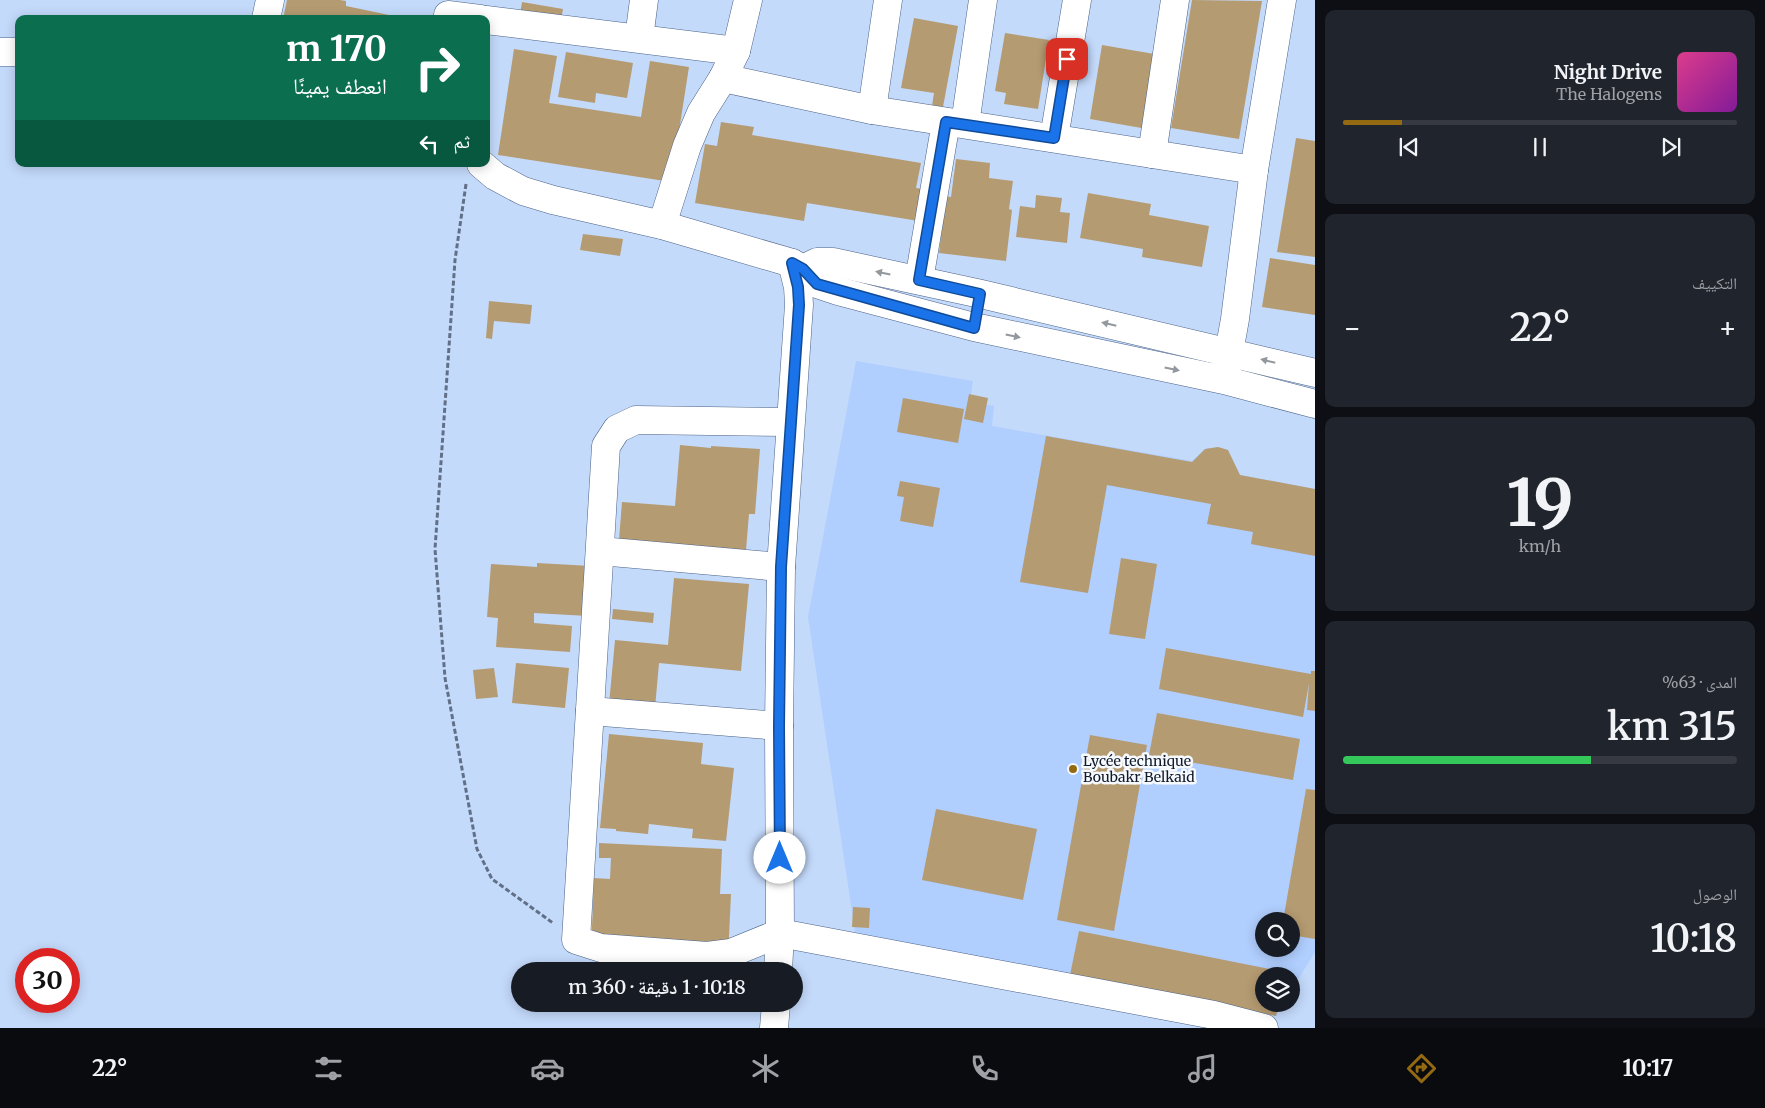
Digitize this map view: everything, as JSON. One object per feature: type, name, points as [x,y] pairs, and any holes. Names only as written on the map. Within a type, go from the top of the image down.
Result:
[{"type":"street","points":[[267,15],[270,0]]},
{"type":"street","points":[[639,38],[644,0]]},
{"type":"street","points":[[662,225],[687,146],[701,114],[723,78],[736,51],[748,0]]},
{"type":"street","points":[[872,110],[888,0]]},
{"type":"street","points":[[919,280],[984,0]]},
{"type":"street","points":[[1054,138],[1077,0]]},
{"type":"street","points":[[1152,154],[1175,0]]},
{"type":"street","points":[[1224,380],[1254,170],[1282,0]]},
{"type":"street","points":[[448,11],[464,15]]},
{"type":"street","points":[[490,20],[736,51]]},
{"type":"street","points":[[0,52],[15,52]]},
{"type":"street","points":[[723,78],[872,110],[1254,170]]},
{"type":"street","points":[[474,172],[495,176],[523,191],[553,200],[662,225],[797,266],[817,284],[974,328],[1224,380],[1315,404]]},
{"type":"street","points":[[797,266],[817,262],[833,262],[980,294],[1315,373]]},
{"type":"street","points":[[778,962],[781,567],[799,305],[797,266]]},
{"type":"street","points":[[974,328],[980,294]]},
{"type":"street","points":[[790,422],[636,420],[617,429],[606,446],[576,940],[601,948],[707,956],[731,953],[780,933],[1213,1022],[1264,1028]]},
{"type":"street","points":[[600,551],[781,567]]},
{"type":"street","points":[[590,711],[779,726]]},
{"type":"street","points":[[774,1028],[775,1012]]},
{"type":"path","points":[[474,172],[455,260],[435,549],[445,678],[477,849],[492,879],[576,940]]},
{"type":"shaded area","name":"Lycée technique Boubakr Belkaid","points":[[856,361],[973,381],[970,402],[994,406],[992,426],[1192,461],[1205,449],[1218,447],[1228,450],[1240,475],[1315,489],[1315,952],[1300,976],[1300,967],[1255,967],[1255,1012],[855,932],[808,617]]},
{"type":"shaded area","name":"Lycée technique Boubakr Belkaid","points":[[1256,1012],[1278,1012],[1276,1016]]},
{"type":"building","points":[[287,0],[340,0],[346,1],[346,6],[389,15],[284,15]]},
{"type":"building","points":[[1192,0],[1262,1],[1239,139],[1171,128]]},
{"type":"building","points":[[522,2],[563,9],[557,42],[517,35]]},
{"type":"building","points":[[914,18],[958,26],[943,107],[932,106],[934,93],[901,88]]},
{"type":"building","points":[[1005,33],[1049,40],[1038,109],[1004,104],[1006,93],[995,91]]},
{"type":"building","points":[[1102,45],[1166,56],[1153,130],[1090,119]]},
{"type":"building","points":[[514,49],[557,56],[549,103],[641,117],[650,61],[689,67],[671,182],[498,155]]},
{"type":"building","points":[[566,52],[633,63],[627,98],[596,93],[595,103],[558,97]]},
{"type":"building","points":[[721,122],[754,127],[752,135],[921,163],[916,188],[930,190],[925,222],[807,203],[804,221],[695,203],[705,144],[717,146]]},
{"type":"building","points":[[1296,138],[1315,141],[1315,257],[1277,252]]},
{"type":"building","points":[[956,159],[990,163],[989,178],[1013,181],[1009,209],[1012,210],[1006,261],[939,253],[946,196],[951,197]]},
{"type":"building","points":[[1088,193],[1151,204],[1149,215],[1209,226],[1202,267],[1142,257],[1143,249],[1080,238]]},
{"type":"building","points":[[1036,195],[1062,198],[1060,212],[1070,213],[1067,243],[1016,237],[1020,206],[1035,208]]},
{"type":"building","points":[[583,234],[623,239],[620,256],[580,250]]},
{"type":"building","points":[[1270,258],[1315,265],[1315,315],[1262,307]]},
{"type":"building","points":[[489,301],[532,305],[530,324],[494,321],[492,339],[486,338]]},
{"type":"building","points":[[969,394],[988,398],[983,423],[964,419]]},
{"type":"building","points":[[903,398],[964,409],[958,443],[897,432]]},
{"type":"building","points":[[1046,436],[1192,462],[1205,449],[1218,447],[1228,450],[1240,475],[1315,489],[1315,556],[1251,544],[1253,532],[1207,524],[1211,504],[1107,485],[1088,593],[1020,582]]},
{"type":"building","points":[[680,445],[760,449],[755,514],[749,514],[745,562],[618,552],[622,502],[675,506]]},
{"type":"building","points":[[900,481],[940,488],[933,527],[900,521],[904,497],[897,496]]},
{"type":"building","points":[[1121,558],[1157,564],[1145,639],[1109,634]]},
{"type":"building","points":[[537,563],[591,566],[588,616],[534,613],[534,623],[572,626],[570,652],[496,647],[498,618],[487,617],[491,564],[537,567]]},
{"type":"building","points":[[674,578],[749,584],[741,671],[659,663],[654,719],[608,715],[615,640],[668,645]]},
{"type":"building","points":[[613,609],[654,613],[653,623],[612,619]]},
{"type":"building","points":[[1166,648],[1311,674],[1311,671],[1315,671],[1315,711],[1307,710],[1309,683],[1303,717],[1159,689]]},
{"type":"building","points":[[516,663],[569,668],[565,708],[512,703]]},
{"type":"building","points":[[494,668],[498,697],[476,699],[473,670]]},
{"type":"building","points":[[1157,713],[1300,739],[1293,780],[1149,755]]},
{"type":"building","points":[[609,734],[703,743],[701,764],[734,768],[726,841],[692,838],[693,829],[649,824],[648,834],[600,828]]},
{"type":"building","points":[[1090,735],[1147,745],[1114,931],[1057,920]]},
{"type":"building","points":[[1306,789],[1315,790],[1315,939],[1300,936],[1300,912],[1285,912]]},
{"type":"building","points":[[936,809],[1037,829],[1023,900],[922,880]]},
{"type":"building","points":[[599,843],[722,849],[720,894],[731,894],[728,958],[591,951],[594,878],[610,879],[611,858],[599,858]]},
{"type":"building","points":[[853,907],[870,908],[869,928],[852,927]]},
{"type":"building","points":[[1079,931],[1260,967],[1255,967],[1255,1012],[1070,975]]},
{"type":"building","points":[[1256,1012],[1277,1012],[1276,1016]]},
{"type":"place","name":"Lycée technique Boubakr Belkaid","points":[[1073,769]]},
{"type":"route","points":[[780,858],[781,567],[799,305],[798,287],[792,263],[803,269],[808,277],[817,284],[974,328],[980,294],[919,280],[946,122],[1054,138],[1067,59]]}]
